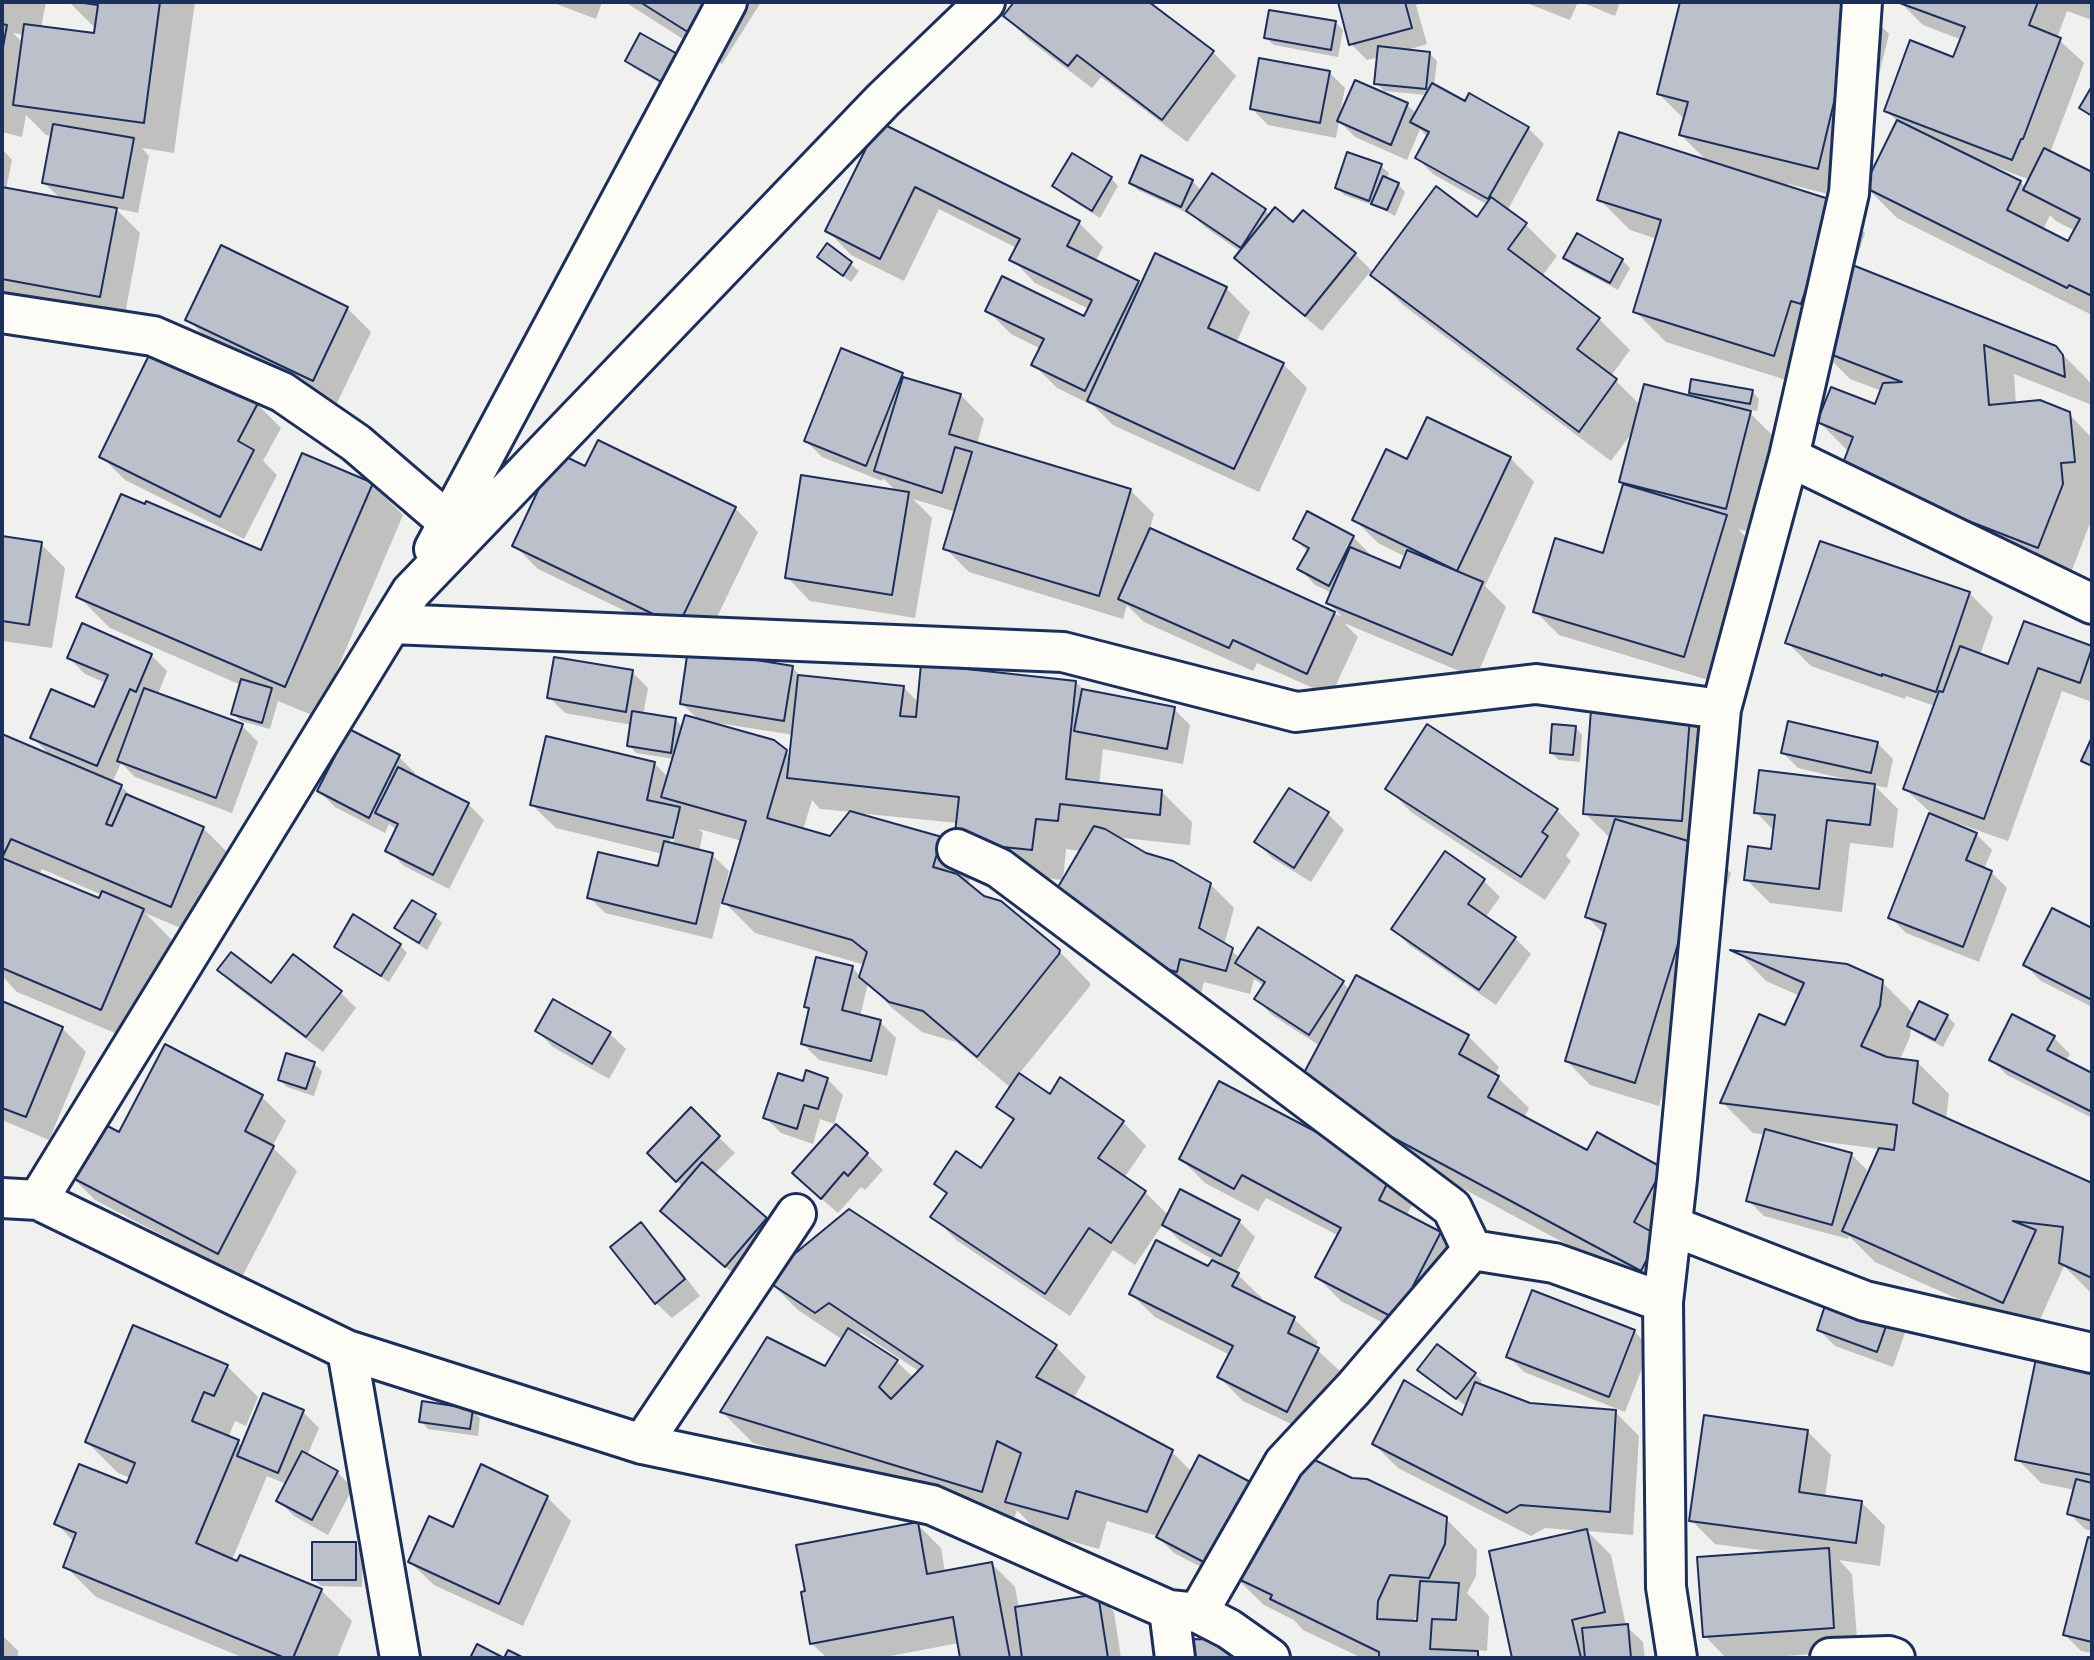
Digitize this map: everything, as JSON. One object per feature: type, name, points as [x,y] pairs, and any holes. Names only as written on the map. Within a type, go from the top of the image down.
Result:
[{"type":"street","points":[[727,2],[402,608],[20,1199],[347,1350],[642,1444],[932,1505],[1229,1629],[1270,1658]]},
{"type":"street","points":[[402,608],[883,100],[985,2]]},
{"type":"street","points":[[1677,1658],[1666,1587],[1663,1302],[1721,709],[1789,457],[1849,193],[1862,2]]},
{"type":"street","points":[[2,313],[153,336],[282,392],[356,443],[449,522]]},
{"type":"street","points":[[1789,457],[2092,604]]},
{"type":"street","points":[[402,608],[1063,652],[1296,712],[1536,684],[1721,709]]},
{"type":"street","points":[[957,849],[999,868],[1452,1208],[1472,1250]]},
{"type":"street","points":[[642,1444],[796,1214]]},
{"type":"street","points":[[1672,1226],[1865,1301],[2092,1353]]},
{"type":"street","points":[[1472,1250],[1555,1263],[1663,1302]]},
{"type":"street","points":[[1175,1658],[1184,1611],[1284,1464],[1353,1389],[1472,1250]]},
{"type":"street","points":[[347,1350],[400,1658]]},
{"type":"street","points":[[1830,1658],[1895,1658]]},
{"type":"building","points":[[76,2],[160,2],[144,123],[13,105],[24,24],[94,33],[98,5]]},
{"type":"building","points":[[640,2],[711,2],[691,34]]},
{"type":"building","points":[[1014,2],[1149,2],[1214,51],[1162,120],[1077,55],[1068,66],[1003,16]]},
{"type":"building","points":[[1338,2],[1405,2],[1412,28],[1349,45]]},
{"type":"building","points":[[1680,2],[1858,2],[1818,169],[1679,135],[1688,102],[1657,94]]},
{"type":"building","points":[[1897,2],[2038,2],[2029,25],[2061,38],[2023,139],[2012,160],[1884,111],[1910,40],[1953,57],[1965,27]]},
{"type":"building","points":[[1269,10],[1336,21],[1331,50],[1264,38]]},
{"type":"building","points":[[2,24],[7,25],[2,53]]},
{"type":"building","points":[[640,33],[681,56],[665,84],[625,61]]},
{"type":"building","points":[[1378,46],[1430,52],[1426,89],[1374,84]]},
{"type":"building","points":[[1259,58],[1330,71],[1320,123],[1250,109]]},
{"type":"building","points":[[1355,80],[1408,103],[1391,145],[1337,121]]},
{"type":"building","points":[[1432,83],[1465,101],[1469,93],[1529,127],[1488,199],[1415,158],[1429,132],[1410,122]]},
{"type":"building","points":[[2092,86],[2092,116],[2079,108]]},
{"type":"building","points":[[1897,120],[2021,181],[2007,210],[2068,241],[2080,219],[2023,190],[2044,148],[2092,172],[2092,296],[2069,285],[2067,288],[1864,187]]},
{"type":"building","points":[[879,122],[1080,221],[1067,246],[1139,281],[1085,391],[1031,365],[1044,339],[985,311],[1002,276],[1084,316],[1092,300],[1009,260],[1020,239],[915,187],[880,259],[825,231]]},
{"type":"building","points":[[53,124],[134,138],[123,198],[42,183]]},
{"type":"building","points":[[1619,132],[1835,201],[1801,304],[1791,301],[1774,356],[1633,312],[1661,220],[1597,200]]},
{"type":"building","points":[[1347,152],[1382,164],[1369,201],[1335,188]]},
{"type":"building","points":[[1072,153],[1112,177],[1092,211],[1052,186]]},
{"type":"building","points":[[1141,155],[1193,180],[1181,207],[1129,183]]},
{"type":"building","points":[[1212,173],[1266,209],[1241,248],[1186,211]]},
{"type":"building","points":[[1383,176],[1399,183],[1387,210],[1371,204]]},
{"type":"building","points":[[1436,186],[1477,217],[1491,197],[1527,223],[1508,249],[1600,318],[1577,349],[1617,379],[1579,432],[1370,275]]},
{"type":"building","points":[[2,187],[117,208],[100,297],[2,279]]},
{"type":"building","points":[[1275,207],[1293,222],[1303,210],[1356,253],[1305,316],[1234,258]]},
{"type":"building","points":[[1577,233],[1623,259],[1610,283],[1563,258]]},
{"type":"building","points":[[827,243],[852,262],[843,276],[817,257]]},
{"type":"building","points":[[221,245],[348,307],[313,381],[185,320]]},
{"type":"building","points":[[1155,253],[1227,287],[1208,328],[1284,363],[1234,469],[1087,401]]},
{"type":"building","points":[[1850,264],[2056,346],[2063,355],[2065,377],[1984,345],[1989,405],[2040,400],[2070,412],[2075,462],[2061,463],[2063,484],[2038,548],[1840,471],[1853,437],[1817,422],[1831,387],[1875,404],[1883,383],[1902,382],[1817,349]]},
{"type":"building","points":[[841,348],[903,373],[866,466],[804,441]]},
{"type":"building","points":[[152,349],[258,403],[238,441],[254,450],[220,517],[99,457]]},
{"type":"building","points":[[903,377],[961,394],[949,434],[1131,489],[1099,596],[943,549],[972,452],[955,447],[942,493],[874,471]]},
{"type":"building","points":[[1691,379],[1753,390],[1750,404],[1689,393]]},
{"type":"building","points":[[1644,384],[1751,411],[1726,509],[1619,482]]},
{"type":"building","points":[[1427,417],[1511,457],[1457,571],[1352,520],[1386,449],[1407,459]]},
{"type":"building","points":[[598,440],[736,507],[678,626],[512,546],[556,452],[585,466]]},
{"type":"building","points":[[302,453],[373,483],[285,687],[76,597],[121,494],[145,504],[146,501],[261,550]]},
{"type":"building","points":[[801,475],[909,492],[892,595],[785,578]]},
{"type":"building","points":[[1623,484],[1727,515],[1684,657],[1533,612],[1555,538],[1603,553]]},
{"type":"building","points":[[1307,511],[1354,536],[1329,586],[1297,569],[1309,548],[1293,539]]},
{"type":"building","points":[[1150,528],[1335,612],[1307,674],[1233,640],[1229,648],[1118,599]]},
{"type":"building","points":[[2,536],[42,542],[29,625],[2,621]]},
{"type":"building","points":[[1820,541],[1970,592],[1936,692],[1785,643]]},
{"type":"building","points":[[1350,547],[1400,568],[1407,550],[1483,582],[1452,655],[1326,603]]},
{"type":"building","points":[[2024,621],[2092,648],[2080,683],[2038,668],[1984,819],[1903,789],[1939,691],[1943,692],[1960,646],[2008,664]]},
{"type":"building","points":[[82,623],[152,654],[136,692],[130,689],[97,766],[30,738],[51,689],[94,707],[108,675],[67,658]]},
{"type":"building","points":[[688,649],[793,666],[784,721],[680,704]]},
{"type":"building","points":[[554,657],[633,670],[626,712],[547,698]]},
{"type":"building","points":[[921,664],[1076,681],[1066,779],[1162,790],[1160,815],[1060,804],[1058,821],[1036,819],[1032,850],[954,842],[959,797],[787,778],[798,675],[904,686],[900,716],[916,717]]},
{"type":"building","points":[[241,679],[272,688],[262,723],[231,714]]},
{"type":"building","points":[[144,688],[243,724],[216,798],[117,761]]},
{"type":"building","points":[[1082,689],[1175,707],[1167,749],[1074,731]]},
{"type":"building","points":[[1591,710],[1690,717],[1682,821],[1583,814]]},
{"type":"building","points":[[632,711],[676,718],[671,753],[627,746]]},
{"type":"building","points":[[685,715],[774,740],[787,750],[767,818],[830,836],[850,811],[942,837],[933,867],[957,874],[984,896],[1001,901],[1060,950],[977,1057],[923,1011],[889,1002],[859,977],[867,952],[852,940],[722,903],[746,821],[661,797]]},
{"type":"building","points":[[1788,721],[1878,742],[1871,773],[1781,753]]},
{"type":"building","points":[[1427,724],[1558,809],[1542,832],[1548,836],[1521,877],[1385,789]]},
{"type":"building","points":[[1552,724],[1576,726],[1573,755],[1550,753]]},
{"type":"building","points":[[349,729],[400,755],[369,818],[317,791]]},
{"type":"building","points":[[2,734],[122,785],[106,824],[112,826],[126,794],[204,827],[171,907],[11,839],[2,858]]},
{"type":"building","points":[[546,736],[655,762],[647,800],[680,807],[673,838],[530,805]]},
{"type":"building","points":[[2092,737],[2092,766],[2081,761]]},
{"type":"building","points":[[398,767],[469,803],[433,875],[385,851],[398,824],[375,813]]},
{"type":"building","points":[[1759,770],[1875,784],[1870,825],[1827,820],[1819,889],[1744,880],[1748,846],[1771,849],[1775,815],[1754,813]]},
{"type":"building","points":[[1289,788],[1329,812],[1294,868],[1254,842]]},
{"type":"building","points":[[1929,813],[1977,833],[1966,860],[1992,871],[1963,947],[1888,918]]},
{"type":"building","points":[[1615,819],[1708,847],[1635,1083],[1565,1061],[1606,924],[1585,917]]},
{"type":"building","points":[[1094,826],[1105,829],[1146,853],[1173,861],[1211,883],[1199,928],[1233,948],[1226,971],[1180,959],[1177,972],[1170,970],[1051,899]]},
{"type":"building","points":[[664,841],[713,853],[696,924],[587,898],[598,852],[658,866]]},
{"type":"building","points":[[1445,851],[1485,879],[1468,904],[1516,937],[1479,990],[1391,929]]},
{"type":"building","points":[[2,858],[99,898],[102,891],[144,909],[101,1010],[2,968]]},
{"type":"building","points":[[412,900],[436,914],[419,943],[394,928]]},
{"type":"building","points":[[2052,908],[2092,928],[2092,1000],[2023,965]]},
{"type":"building","points":[[353,914],[401,944],[381,976],[334,947]]},
{"type":"building","points":[[1258,927],[1344,981],[1309,1035],[1254,999],[1265,982],[1235,963]]},
{"type":"building","points":[[1730,950],[1847,964],[1883,980],[1880,1006],[1861,1046],[1887,1057],[1918,1061],[1913,1103],[2092,1183],[2092,1278],[2059,1263],[2063,1227],[2013,1221],[2036,1230],[2003,1303],[1842,1231],[1879,1148],[1894,1150],[1897,1125],[1720,1103],[1759,1014],[1785,1025],[1804,983]]},
{"type":"building","points":[[231,952],[271,983],[293,954],[342,991],[306,1037],[217,970]]},
{"type":"building","points":[[816,957],[853,966],[842,1010],[881,1020],[871,1061],[801,1044],[809,1008],[804,1007]]},
{"type":"building","points":[[1356,975],[1469,1035],[1459,1054],[1499,1076],[1488,1097],[1587,1150],[1597,1132],[1663,1168],[1634,1222],[1659,1236],[1641,1271],[1297,1086]]},
{"type":"building","points":[[553,999],[611,1032],[592,1064],[535,1031]]},
{"type":"building","points":[[2,1001],[63,1027],[26,1117],[2,1108]]},
{"type":"building","points":[[1919,1001],[1948,1015],[1935,1040],[1907,1026]]},
{"type":"building","points":[[2012,1014],[2055,1036],[2047,1050],[2092,1073],[2092,1112],[1989,1060]]},
{"type":"building","points":[[165,1044],[263,1095],[245,1131],[274,1146],[218,1254],[69,1176],[98,1121],[119,1132]]},
{"type":"building","points":[[286,1053],[315,1062],[306,1089],[278,1080]]},
{"type":"building","points":[[806,1070],[828,1078],[818,1109],[804,1105],[797,1129],[763,1118],[778,1073],[803,1081]]},
{"type":"building","points":[[1019,1073],[1050,1094],[1060,1077],[1124,1121],[1098,1158],[1146,1191],[1111,1243],[1089,1228],[1045,1294],[930,1217],[947,1193],[934,1184],[956,1151],[981,1168],[1014,1119],[996,1107]]},
{"type":"building","points":[[1219,1081],[1393,1172],[1379,1200],[1441,1232],[1396,1319],[1315,1277],[1341,1228],[1242,1175],[1234,1189],[1179,1159]]},
{"type":"building","points":[[691,1107],[720,1136],[676,1182],[647,1153]]},
{"type":"building","points":[[836,1124],[868,1153],[848,1176],[844,1172],[821,1199],[792,1173]]},
{"type":"building","points":[[1765,1129],[1852,1153],[1832,1225],[1746,1201]]},
{"type":"building","points":[[702,1162],[767,1218],[725,1267],[660,1211]]},
{"type":"building","points":[[1180,1189],[1240,1220],[1221,1256],[1162,1225]]},
{"type":"building","points":[[849,1209],[1057,1345],[1036,1377],[1173,1450],[1147,1512],[1076,1491],[1068,1519],[1005,1502],[1021,1453],[997,1441],[982,1492],[720,1412],[767,1337],[825,1366],[848,1328],[898,1360],[879,1387],[891,1399],[923,1366],[829,1303],[815,1313],[764,1279]]},
{"type":"building","points":[[641,1222],[685,1279],[655,1304],[610,1247]]},
{"type":"building","points":[[1156,1240],[1208,1266],[1212,1260],[1239,1273],[1232,1286],[1295,1317],[1288,1333],[1319,1348],[1287,1412],[1217,1377],[1233,1346],[1129,1294]]},
{"type":"building","points":[[1532,1290],[1635,1330],[1609,1397],[1506,1357]]},
{"type":"building","points":[[1830,1290],[1891,1312],[1877,1352],[1817,1330]]},
{"type":"building","points":[[133,1325],[228,1365],[214,1396],[204,1392],[192,1421],[239,1440],[196,1543],[237,1561],[240,1555],[322,1589],[293,1658],[285,1658],[63,1567],[76,1533],[54,1524],[79,1464],[127,1483],[135,1463],[85,1442]]},
{"type":"building","points":[[1437,1344],[1476,1373],[1456,1399],[1417,1370]]},
{"type":"building","points":[[2039,1344],[2092,1355],[2092,1475],[2015,1460]]},
{"type":"building","points":[[1404,1380],[1462,1415],[1475,1382],[1530,1403],[1616,1410],[1610,1512],[1520,1505],[1507,1513],[1372,1444]]},
{"type":"building","points":[[263,1393],[304,1410],[278,1473],[237,1456]]},
{"type":"building","points":[[422,1401],[473,1409],[470,1429],[419,1422]]},
{"type":"building","points":[[1704,1415],[1808,1430],[1799,1492],[1862,1501],[1856,1543],[1689,1521]]},
{"type":"building","points":[[302,1451],[338,1471],[312,1520],[276,1501]]},
{"type":"building","points":[[1298,1452],[1352,1478],[1367,1479],[1447,1517],[1445,1544],[1429,1578],[1390,1575],[1378,1601],[1377,1619],[1417,1621],[1420,1581],[1459,1583],[1456,1620],[1432,1619],[1430,1649],[1478,1651],[1478,1658],[1379,1658],[1379,1652],[1270,1599],[1272,1595],[1230,1575]]},
{"type":"building","points":[[1199,1455],[1256,1485],[1213,1567],[1156,1537]]},
{"type":"building","points":[[481,1464],[548,1496],[499,1604],[408,1562],[429,1516],[453,1527]]},
{"type":"building","points":[[2076,1479],[2092,1483],[2092,1521],[2067,1514]]},
{"type":"building","points":[[918,1522],[927,1574],[992,1562],[1010,1658],[960,1658],[953,1617],[810,1644],[801,1592],[805,1591],[796,1545]]},
{"type":"building","points":[[1587,1529],[1605,1612],[1572,1620],[1581,1658],[1512,1658],[1489,1551]]},
{"type":"building","points":[[2088,1537],[2092,1538],[2092,1642],[2063,1635]]},
{"type":"building","points":[[312,1542],[356,1542],[356,1580],[312,1580]]},
{"type":"building","points":[[1829,1548],[1834,1628],[1703,1637],[1697,1557]]},
{"type":"building","points":[[1098,1594],[1108,1658],[1022,1658],[1015,1607]]},
{"type":"building","points":[[1628,1624],[1631,1658],[1585,1658],[1582,1628]]},
{"type":"building","points":[[1189,1639],[1238,1640],[1237,1658],[1189,1658]]},
{"type":"building","points":[[477,1644],[504,1658],[470,1658]]},
{"type":"building","points":[[508,1650],[524,1658],[504,1658]]}]
